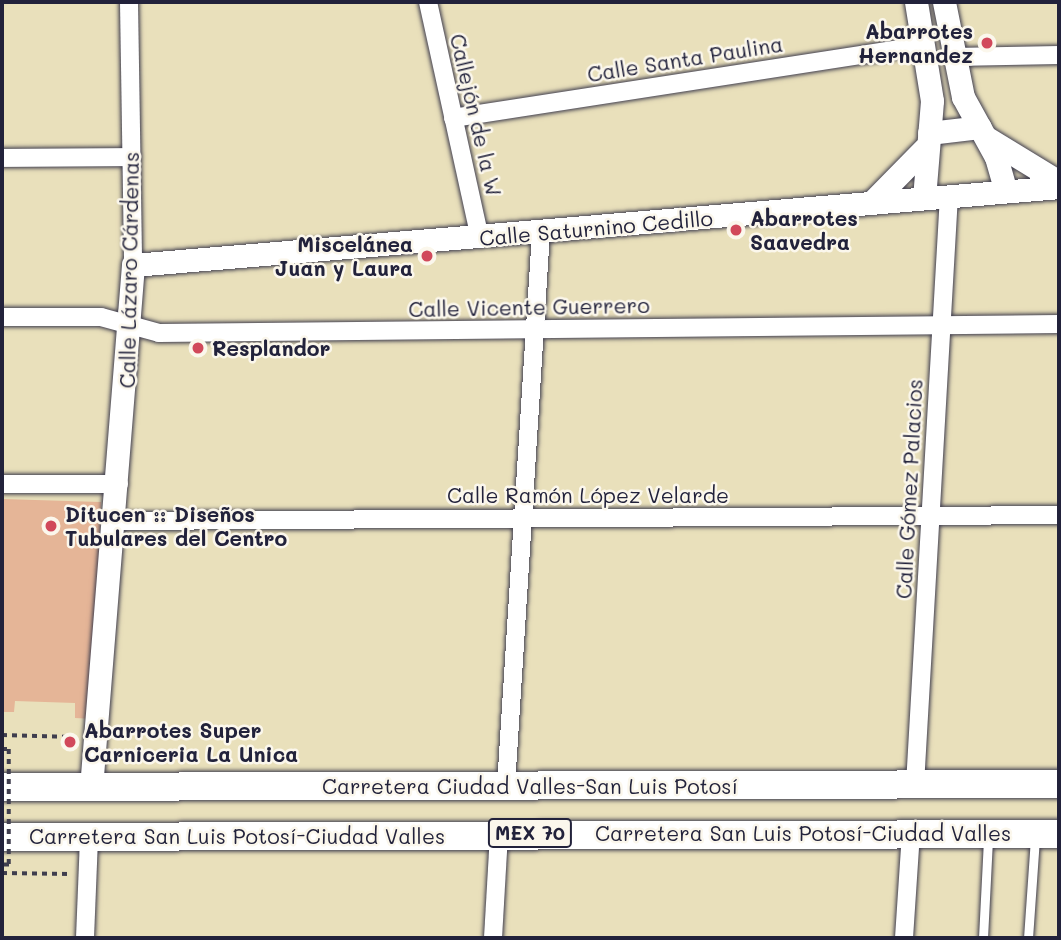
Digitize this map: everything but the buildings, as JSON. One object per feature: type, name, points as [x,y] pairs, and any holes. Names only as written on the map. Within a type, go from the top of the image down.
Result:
[{"type":"main road","name":"Carretera Ciudad Valles-San Luis Potosí","points":[[2,787],[1059,784]]},
{"type":"main road","name":"Carretera San Luis Potosí-Ciudad Valles","points":[[2,837],[1047,833]]},
{"type":"street","name":"Calle Lázaro Cárdenas","points":[[91,788],[117,521],[132,326],[129,2]]},
{"type":"street","name":"Callejón de la W","points":[[428,2],[480,238]]},
{"type":"street","points":[[916,2],[924,45],[924,198]]},
{"type":"street","points":[[944,2],[963,97],[983,132],[1006,191]]},
{"type":"street","name":"Calle Santa Paulina","points":[[453,118],[924,45]]},
{"type":"street","points":[[954,57],[1059,55]]},
{"type":"street","points":[[871,203],[926,141],[983,132],[1059,184]]},
{"type":"street","points":[[2,158],[132,157]]},
{"type":"street","name":"Calle Saturnino Cedillo","points":[[133,265],[541,233],[1059,184]]},
{"type":"street","name":"Calle Gómez Palacios","points":[[915,785],[948,196]]},
{"type":"street","points":[[506,786],[541,233]]},
{"type":"street","name":"Calle Vicente Guerrero","points":[[2,317],[101,317],[159,333],[1059,324]]},
{"type":"street","points":[[2,484],[119,484]]},
{"type":"street","name":"Calle Ramón López Velarde","points":[[117,521],[1059,515]]},
{"type":"street","points":[[904,938],[911,832]]},
{"type":"street","points":[[493,938],[499,834]]},
{"type":"street","points":[[85,938],[89,837]]},
{"type":"lane","points":[[983,938],[988,833]]},
{"type":"lane","points":[[1028,938],[1047,833]]},
{"type":"path","points":[[2,735],[96,738]]},
{"type":"path","points":[[2,749],[9,749],[9,865],[2,864]]},
{"type":"path","points":[[2,873],[87,874]]},
{"type":"place","name":"Abarrotes Hernandez","points":[[987,43]]},
{"type":"place","name":"Abarrotes Saavedra","points":[[736,230]]},
{"type":"place","name":"Miscelánea Juan y Laura","points":[[427,256]]},
{"type":"place","name":"Resplandor","points":[[198,348]]},
{"type":"place","name":"Ditucen :: Diseños Tubulares del Centro","points":[[51,526]]},
{"type":"place","name":"Abarrotes Super Carniceria La Unica","points":[[70,742]]}]
